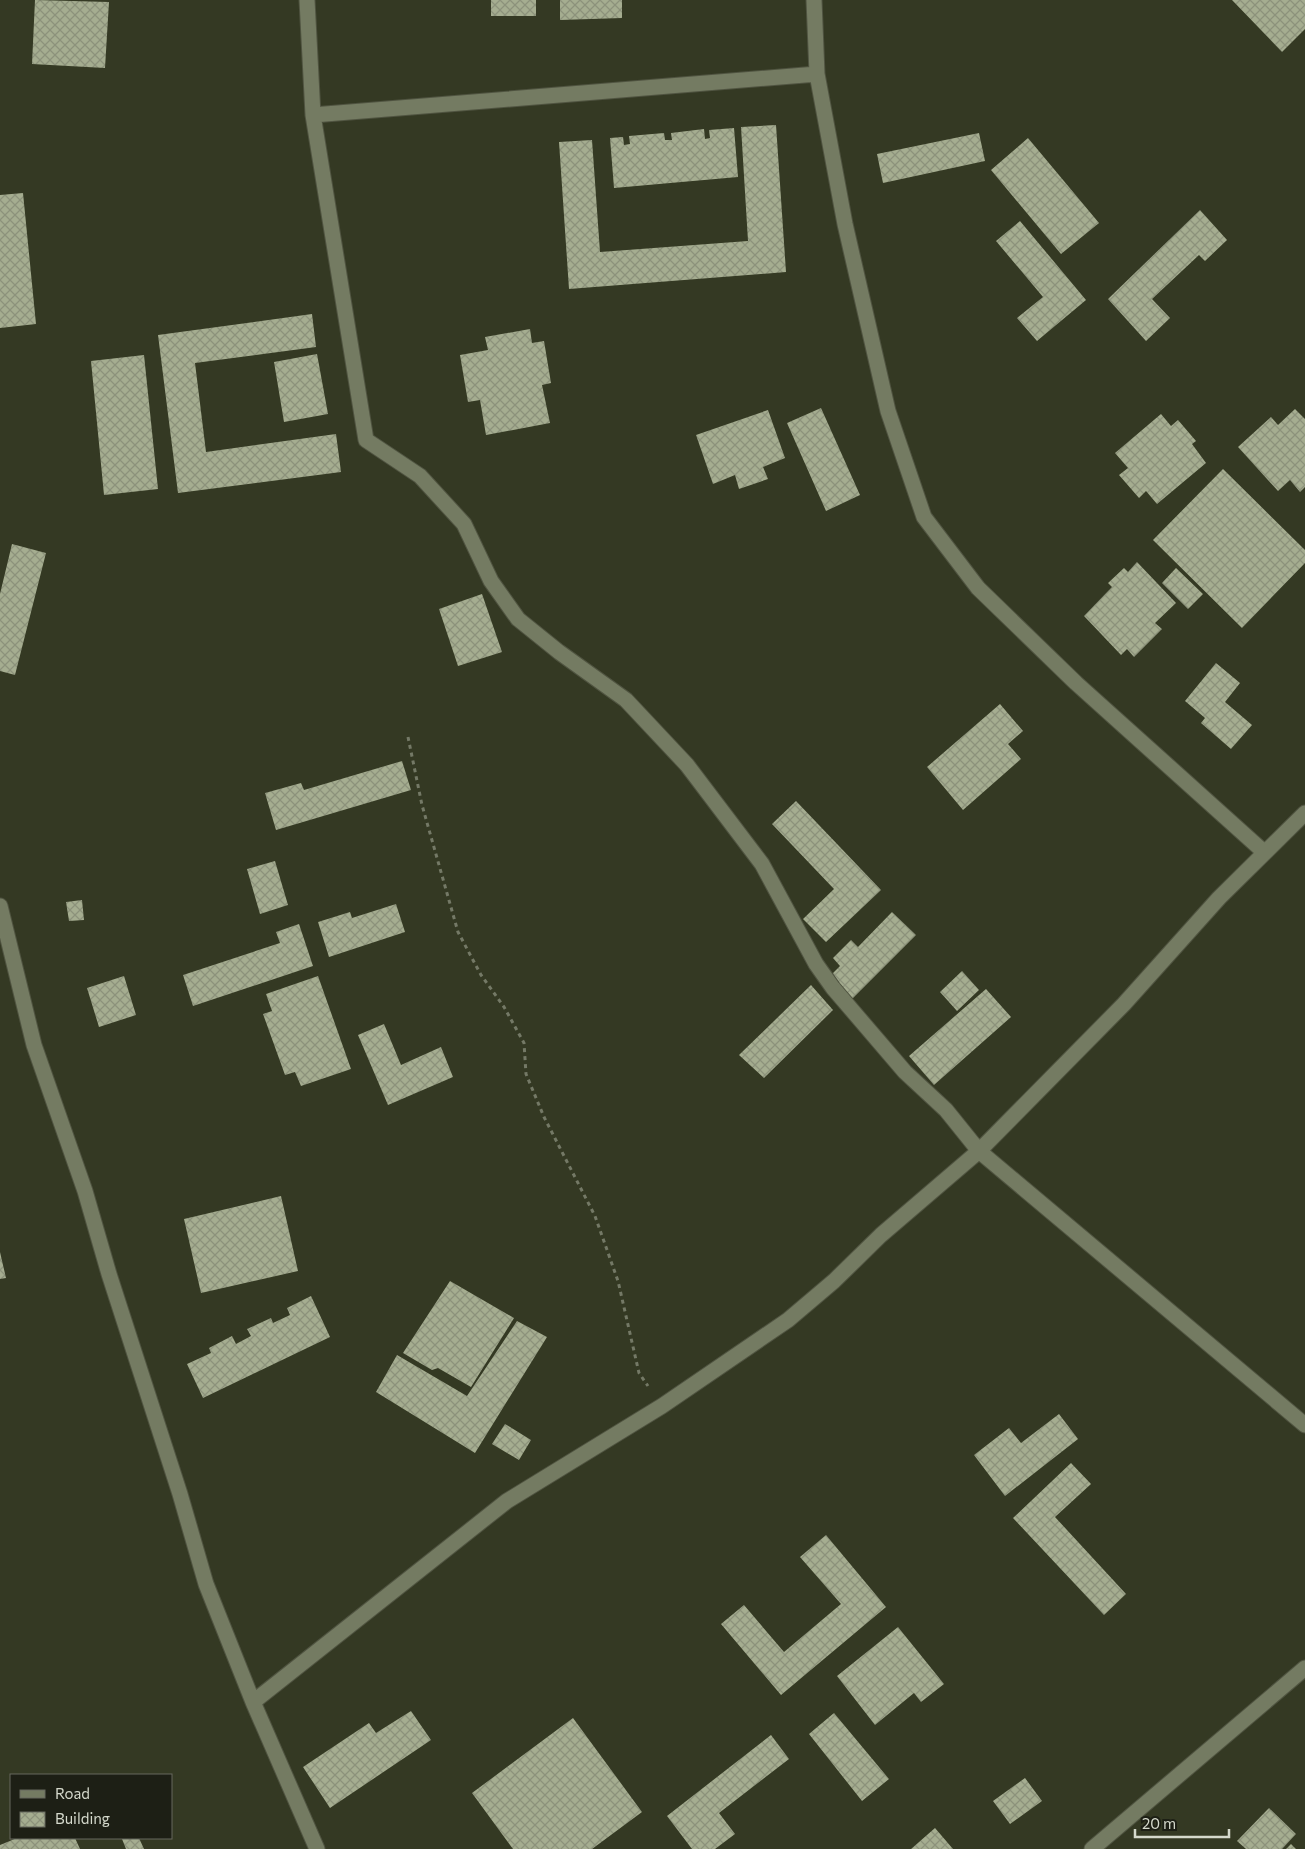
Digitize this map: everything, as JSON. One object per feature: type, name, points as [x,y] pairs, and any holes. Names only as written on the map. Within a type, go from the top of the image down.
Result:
[{"type":"street","points":[[307,0],[313,115],[366,440],[420,476],[464,524],[491,581],[518,619],[559,652],[626,700],[686,765],[762,864],[816,964],[832,988],[905,1072],[946,1110],[979,1151],[1305,1425]]},
{"type":"street","points":[[814,0],[817,74],[845,224],[888,411],[924,517],[978,588],[1083,690],[1264,852]]},
{"type":"street","points":[[313,115],[817,74]]},
{"type":"street","points":[[253,1702],[507,1501],[662,1406],[788,1320],[834,1281],[881,1235],[979,1151],[1124,1004],[1264,852],[1305,813]]},
{"type":"street","points":[[0,906],[34,1045],[86,1191],[109,1274],[180,1494],[206,1584],[253,1702],[317,1849]]},
{"type":"street","points":[[1092,1849],[1305,1668]]},
{"type":"path","points":[[408,737],[422,805],[458,932],[481,975],[504,1007],[524,1043],[526,1074],[566,1162],[595,1216],[618,1281],[639,1373],[662,1406]]},
{"type":"building","points":[[35,0],[109,2],[105,68],[32,64]]},
{"type":"building","points":[[491,0],[536,0],[536,16],[491,16]]},
{"type":"building","points":[[560,0],[622,0],[622,18],[560,20]]},
{"type":"building","points":[[1232,0],[1305,0],[1305,29],[1282,52]]},
{"type":"building","points":[[776,125],[786,272],[569,289],[559,142],[592,140],[600,252],[748,241],[741,127]]},
{"type":"building","points":[[734,128],[738,177],[614,188],[610,138],[623,137],[624,145],[630,144],[629,136],[664,133],[665,140],[672,140],[671,133],[704,129],[705,139],[710,138],[709,130]]},
{"type":"building","points":[[979,133],[985,161],[883,183],[877,154]]},
{"type":"building","points":[[1028,138],[1099,223],[1061,254],[991,170]]},
{"type":"building","points":[[23,193],[36,324],[0,328],[0,195]]},
{"type":"building","points":[[1200,210],[1227,240],[1205,261],[1199,255],[1152,299],[1170,318],[1146,341],[1108,299]]},
{"type":"building","points":[[1020,221],[1086,300],[1037,341],[1017,318],[1043,297],[996,241]]},
{"type":"building","points":[[312,314],[316,347],[195,363],[206,452],[336,434],[341,472],[178,493],[158,335]]},
{"type":"building","points":[[530,329],[532,343],[544,341],[551,383],[542,385],[550,423],[486,435],[480,400],[468,402],[460,355],[488,350],[485,337]]},
{"type":"building","points":[[317,354],[328,414],[284,422],[274,362]]},
{"type":"building","points":[[144,355],[158,489],[104,495],[91,361]]},
{"type":"building","points":[[821,408],[860,495],[826,511],[787,423]]},
{"type":"building","points":[[1295,409],[1305,419],[1305,487],[1300,492],[1290,480],[1278,491],[1238,447],[1271,417],[1278,425]]},
{"type":"building","points":[[768,410],[785,458],[763,467],[768,479],[739,489],[735,475],[713,484],[696,435]]},
{"type":"building","points":[[1161,414],[1171,426],[1178,420],[1196,441],[1192,444],[1206,463],[1157,504],[1146,491],[1139,498],[1119,475],[1128,468],[1115,453]]},
{"type":"building","points":[[1223,469],[1305,550],[1305,563],[1242,628],[1153,540]]},
{"type":"building","points":[[12,544],[46,553],[15,675],[0,671],[0,594]]},
{"type":"building","points":[[1137,562],[1176,603],[1155,623],[1162,629],[1134,657],[1127,649],[1121,655],[1084,616],[1112,587],[1108,583],[1124,568],[1128,572]]},
{"type":"building","points":[[1176,568],[1203,594],[1188,609],[1162,583]]},
{"type":"building","points":[[482,594],[502,652],[458,666],[439,609]]},
{"type":"building","points":[[1216,663],[1240,683],[1225,702],[1252,725],[1231,749],[1201,723],[1205,718],[1185,701]]},
{"type":"building","points":[[1000,704],[1023,731],[1008,744],[1021,759],[963,810],[927,767]]},
{"type":"building","points":[[402,761],[411,790],[276,830],[265,793],[301,783],[304,790]]},
{"type":"building","points":[[796,801],[881,890],[826,942],[803,919],[834,889],[772,824]]},
{"type":"building","points":[[275,861],[288,905],[260,914],[247,869]]},
{"type":"building","points":[[82,900],[84,920],[69,921],[66,902]]},
{"type":"building","points":[[396,904],[405,932],[329,957],[318,922],[350,912],[352,918]]},
{"type":"building","points":[[892,912],[916,935],[850,1001],[828,978],[840,966],[833,958],[851,940],[858,947]]},
{"type":"building","points":[[299,924],[313,966],[193,1006],[183,975],[280,943],[276,932]]},
{"type":"building","points":[[962,971],[979,990],[957,1011],[940,992]]},
{"type":"building","points":[[124,976],[136,1015],[99,1027],[87,988]]},
{"type":"building","points":[[318,976],[351,1069],[301,1086],[295,1072],[285,1075],[263,1014],[272,1011],[266,994]]},
{"type":"building","points":[[811,985],[833,1010],[764,1078],[739,1055]]},
{"type":"building","points":[[986,989],[1011,1017],[934,1085],[909,1056]]},
{"type":"building","points":[[384,1024],[401,1065],[441,1047],[453,1077],[388,1105],[358,1035]]},
{"type":"building","points":[[281,1196],[298,1271],[201,1293],[184,1219]]},
{"type":"building","points":[[0,1252],[6,1278],[0,1279]]},
{"type":"building","points":[[450,1281],[514,1318],[471,1387],[438,1368],[432,1370],[403,1353]]},
{"type":"building","points":[[311,1296],[330,1337],[203,1398],[187,1364],[211,1353],[209,1348],[232,1336],[236,1344],[251,1336],[247,1329],[271,1318],[273,1323],[290,1315],[287,1308]]},
{"type":"building","points":[[517,1321],[547,1337],[475,1453],[376,1392],[397,1355],[467,1396]]},
{"type":"building","points":[[1059,1414],[1078,1439],[1005,1496],[974,1455],[1009,1428],[1021,1443]]},
{"type":"building","points":[[505,1424],[531,1440],[519,1460],[492,1444]]},
{"type":"building","points":[[1071,1463],[1091,1484],[1055,1517],[1126,1594],[1104,1615],[1013,1518]]},
{"type":"building","points":[[826,1535],[886,1607],[781,1695],[721,1624],[744,1605],[784,1652],[841,1604],[800,1557]]},
{"type":"building","points":[[898,1627],[944,1684],[921,1702],[914,1693],[875,1725],[837,1676]]},
{"type":"building","points":[[411,1711],[431,1740],[330,1808],[303,1767],[369,1723],[376,1733]]},
{"type":"building","points":[[834,1713],[889,1779],[862,1801],[809,1734]]},
{"type":"building","points":[[573,1718],[642,1812],[592,1849],[513,1849],[472,1793]]},
{"type":"building","points":[[771,1735],[789,1759],[719,1813],[735,1834],[715,1849],[692,1849],[667,1816]]},
{"type":"building","points":[[1025,1778],[1042,1801],[1010,1824],[993,1801]]},
{"type":"building","points":[[1269,1808],[1296,1834],[1282,1849],[1246,1849],[1237,1841]]},
{"type":"building","points":[[935,1828],[953,1849],[911,1849]]},
{"type":"building","points":[[15,1839],[75,1839],[80,1849],[0,1849],[0,1845]]},
{"type":"building","points":[[122,1839],[139,1839],[144,1849],[126,1849]]},
{"type":"building","points":[[1291,1844],[1296,1849],[1286,1849]]}]
